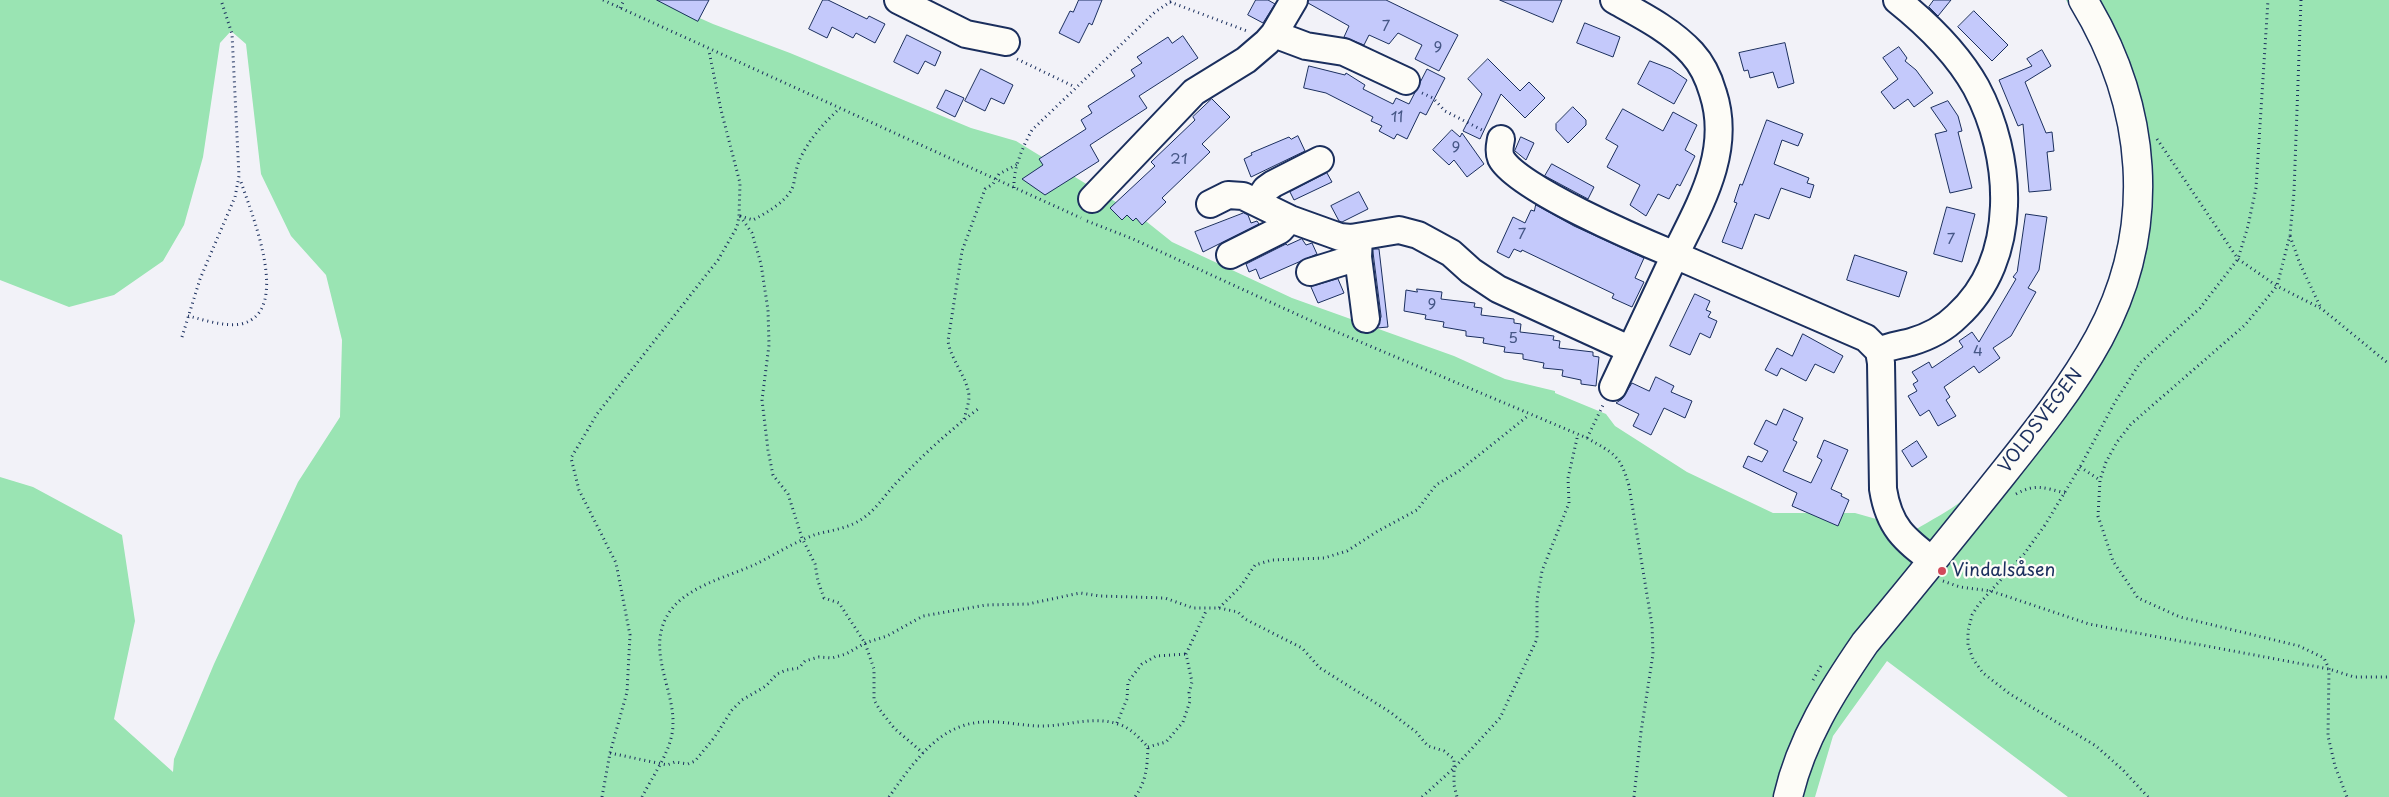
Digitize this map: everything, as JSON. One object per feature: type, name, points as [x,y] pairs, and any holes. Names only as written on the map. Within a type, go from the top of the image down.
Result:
[{"type":"highway","name":"VOLDSVEGEN","points":[[1788,797],[1805,743],[1828,698],[1865,643],[2019,454],[2072,383],[2107,323],[2126,271],[2138,209],[2137,150],[2126,93],[2113,55],[2083,0]]},
{"type":"street","points":[[898,0],[966,34],[1006,42]]},
{"type":"street","points":[[1092,199],[1194,92],[1246,60],[1270,38],[1294,0]]},
{"type":"street","points":[[1612,386],[1703,196],[1717,154],[1719,116],[1709,80],[1693,54],[1665,30],[1614,0]]},
{"type":"street","points":[[1879,352],[1930,334],[1943,327],[1967,307],[1989,274],[1996,255],[2004,208],[2001,158],[1994,130],[1976,86],[1938,38],[1898,0]]},
{"type":"street","points":[[1270,38],[1344,52],[1406,81]]},
{"type":"street","points":[[1501,139],[1502,158],[1514,172],[1531,184],[1600,221],[1866,338],[1879,352],[1882,380],[1883,489],[1886,507],[1892,522],[1929,565]]},
{"type":"street","points":[[1257,202],[1266,189],[1273,184],[1320,160]]},
{"type":"street","points":[[1210,204],[1228,195],[1235,194],[1327,234],[1345,238],[1358,247],[1366,320]]},
{"type":"street","points":[[1230,255],[1280,230],[1290,219]]},
{"type":"street","points":[[1310,272],[1358,247],[1399,230],[1426,238],[1451,253],[1471,271],[1498,289],[1629,349]]},
{"type":"path","points":[[182,337],[200,279],[235,197],[239,176],[232,34],[221,0]]},
{"type":"path","points":[[603,0],[1014,189],[1132,239],[1318,324],[1587,438],[1618,457],[1624,467],[1638,535],[1652,626],[1653,654],[1641,732],[1634,797]]},
{"type":"path","points":[[620,8],[624,0]]},
{"type":"path","points":[[2148,797],[2124,770],[2096,746],[2010,694],[1983,672],[1973,659],[1968,645],[1968,630],[1976,610],[2024,554],[2065,493],[2115,402],[2140,364],[2200,308],[2238,259],[2248,226],[2256,188],[2268,0]]},
{"type":"path","points":[[2301,0],[2294,192],[2290,235],[2277,286],[2245,325],[2131,424],[2117,442],[2106,462],[2100,480],[2098,516],[2113,561],[2138,598],[2180,617],[2299,646],[2324,658],[2329,669],[2328,736],[2335,766],[2347,797]]},
{"type":"path","points":[[1014,189],[1014,178],[1018,164],[1032,130],[1155,12],[1172,1],[1270,38]]},
{"type":"path","points":[[1006,42],[1012,54],[1022,62],[1075,87]]},
{"type":"path","points":[[602,797],[610,753],[627,692],[630,636],[616,563],[580,490],[571,458],[597,414],[718,260],[737,227],[740,183],[721,110],[709,50]]},
{"type":"path","points":[[1406,81],[1409,88],[1433,98],[1445,111],[1501,139]]},
{"type":"path","points":[[739,216],[753,220],[769,211],[789,193],[794,183],[794,173],[802,153],[820,127],[840,109]]},
{"type":"path","points":[[2155,136],[2238,259],[2277,286],[2322,309],[2389,364]]},
{"type":"path","points":[[964,419],[969,398],[967,384],[950,354],[948,341],[962,251],[985,189],[993,184],[999,174],[1018,164]]},
{"type":"path","points":[[188,316],[221,324],[240,324],[253,319],[264,300],[267,279],[266,259],[239,176]]},
{"type":"path","points":[[739,216],[752,233],[761,264],[768,310],[769,345],[762,400],[768,450],[774,475],[788,494],[803,541],[815,564],[824,598],[839,603],[865,643],[874,669],[874,700],[894,728],[923,753]]},
{"type":"path","points":[[2290,235],[2300,264],[2322,309]]},
{"type":"path","points":[[1587,438],[1612,386]]},
{"type":"path","points":[[642,797],[660,763],[673,726],[673,709],[660,656],[660,638],[664,622],[671,610],[701,588],[817,534],[852,524],[866,517],[924,454],[978,409]]},
{"type":"path","points":[[1219,608],[1241,586],[1255,565],[1272,560],[1324,558],[1348,551],[1378,531],[1416,510],[1436,485],[1459,471],[1529,414]]},
{"type":"path","points":[[1422,797],[1454,768],[1500,718],[1537,639],[1537,600],[1542,571],[1569,503],[1568,478],[1578,434]]},
{"type":"path","points":[[2080,468],[2100,480]]},
{"type":"path","points":[[2012,496],[2029,487],[2039,486],[2065,493]]},
{"type":"path","points":[[1929,565],[1947,583],[1960,587],[1991,591],[2089,624],[2329,669],[2354,677],[2389,677]]},
{"type":"path","points":[[610,753],[667,765],[675,762],[688,764],[695,761],[714,738],[732,710],[742,700],[766,686],[777,674],[799,668],[805,661],[818,657],[832,658],[846,654],[865,643],[887,636],[923,616],[986,605],[1028,604],[1080,592],[1100,596],[1165,598],[1193,608],[1219,608],[1238,612],[1246,619],[1302,648],[1320,668],[1390,712],[1416,732],[1428,746],[1444,751],[1454,759],[1457,797]]},
{"type":"path","points":[[1148,747],[1166,742],[1183,722],[1190,701],[1189,693],[1192,682],[1186,654],[1208,608]]},
{"type":"path","points":[[1117,723],[1127,699],[1128,682],[1142,664],[1156,656],[1186,654]]},
{"type":"path","points":[[890,797],[923,753],[944,736],[962,726],[984,721],[1039,726],[1097,719],[1117,723],[1131,729],[1148,747],[1147,772],[1143,785],[1135,797]]},
{"type":"green space","points":[[0,0],[659,0],[713,24],[790,53],[971,128],[1016,141],[1142,218],[1172,242],[1292,298],[1454,356],[1505,379],[1555,391],[1555,393],[1606,414],[1615,426],[1687,472],[1773,513],[1855,513],[1915,530],[1952,508],[1969,495],[2036,412],[2080,347],[2102,299],[2110,273],[2121,222],[2124,195],[2125,169],[2120,124],[2116,105],[2103,68],[2066,0],[2389,0],[2389,797],[2068,797],[1887,661],[1833,736],[1815,797],[0,797],[0,477],[33,487],[122,535],[135,621],[114,719],[173,772],[174,759],[214,664],[298,482],[340,417],[342,340],[326,275],[291,236],[261,174],[246,44],[231,31],[220,43],[203,157],[184,225],[163,261],[114,295],[69,307],[0,280]]},
{"type":"building","points":[[657,0],[709,0],[698,21]]},
{"type":"building","points":[[823,0],[828,0],[867,19],[869,16],[885,24],[875,43],[856,33],[853,38],[832,27],[827,38],[809,29]]},
{"type":"building","points":[[1079,0],[1102,0],[1092,25],[1089,23],[1079,43],[1059,33],[1070,11],[1073,12]]},
{"type":"building","points":[[1256,0],[1268,0],[1275,4],[1263,23],[1248,15]]},
{"type":"building","points":[[1309,0],[1386,0],[1458,35],[1439,71],[1415,59],[1422,45],[1398,33],[1389,44],[1369,35],[1364,45],[1344,37],[1349,26],[1308,3]]},
{"type":"building","points":[[1500,0],[1562,0],[1553,22]]},
{"type":"building","points":[[1934,0],[1951,0],[1938,16],[1929,7]]},
{"type":"building","points":[[1974,11],[2008,45],[1992,61],[1958,27]]},
{"type":"building","points":[[1585,23],[1620,37],[1613,57],[1577,43]]},
{"type":"building","points":[[907,35],[941,52],[935,66],[925,61],[918,74],[894,62]]},
{"type":"building","points":[[1183,36],[1198,58],[1139,96],[1147,108],[1090,145],[1099,161],[1045,195],[1022,179],[1043,165],[1039,159],[1086,129],[1081,120],[1092,113],[1088,106],[1135,76],[1131,70],[1142,63],[1137,57],[1168,37],[1172,43]]},
{"type":"building","points":[[1785,43],[1794,83],[1778,88],[1773,72],[1750,78],[1748,70],[1744,71],[1739,53]]},
{"type":"building","points":[[1899,47],[1907,58],[1905,61],[1916,70],[1933,93],[1914,107],[1908,99],[1894,109],[1881,92],[1898,79],[1883,58]]},
{"type":"building","points":[[2042,50],[2051,66],[2025,82],[2046,133],[2052,132],[2054,151],[2047,152],[2051,190],[2029,192],[2023,124],[2018,126],[1999,80],[2032,66],[2027,59]]},
{"type":"building","points":[[1488,59],[1520,91],[1529,82],[1545,98],[1525,118],[1501,94],[1480,139],[1463,131],[1482,94],[1468,79]]},
{"type":"building","points":[[1650,61],[1671,69],[1687,80],[1674,104],[1638,84]]},
{"type":"building","points":[[1309,66],[1345,75],[1346,73],[1365,85],[1363,89],[1393,104],[1396,98],[1409,104],[1427,69],[1445,78],[1426,115],[1420,112],[1407,139],[1397,134],[1394,139],[1379,131],[1382,126],[1371,121],[1373,117],[1326,93],[1304,88]]},
{"type":"building","points":[[981,69],[1013,85],[1004,104],[991,98],[985,111],[965,101]]},
{"type":"building","points":[[946,90],[964,98],[955,117],[937,108]]},
{"type":"building","points":[[1212,99],[1230,117],[1202,144],[1210,152],[1162,198],[1166,202],[1142,225],[1136,218],[1133,221],[1127,215],[1122,220],[1110,208],[1155,166],[1151,162],[1195,120],[1193,117]]},
{"type":"building","points":[[1948,101],[1958,116],[1962,131],[1958,132],[1972,188],[1950,193],[1935,134],[1947,131],[1931,108]]},
{"type":"building","points":[[1573,107],[1586,120],[1586,125],[1568,143],[1556,130],[1556,124]]},
{"type":"building","points":[[1623,109],[1663,131],[1673,112],[1697,125],[1685,150],[1695,156],[1680,186],[1677,184],[1669,199],[1658,194],[1646,216],[1630,205],[1640,185],[1607,167],[1618,146],[1606,139]]},
{"type":"building","points":[[1767,120],[1803,134],[1798,146],[1782,140],[1774,164],[1809,178],[1807,183],[1814,185],[1810,198],[1781,188],[1769,219],[1755,214],[1742,249],[1722,242],[1737,203],[1734,202],[1740,184],[1742,185]]},
{"type":"building","points":[[1452,130],[1460,137],[1462,133],[1484,164],[1467,177],[1454,160],[1449,165],[1433,150]]},
{"type":"building","points":[[1298,136],[1305,151],[1251,177],[1244,159],[1252,155],[1251,153],[1289,137],[1291,139]]},
{"type":"building","points":[[1521,137],[1534,143],[1526,160],[1515,151]]},
{"type":"building","points":[[1552,164],[1594,187],[1588,199],[1545,176]]},
{"type":"building","points":[[1327,173],[1332,182],[1294,200],[1290,192]]},
{"type":"building","points":[[1359,192],[1368,209],[1342,222],[1339,221],[1331,206]]},
{"type":"building","points":[[1536,205],[1574,226],[1644,258],[1635,278],[1644,282],[1632,307],[1612,298],[1614,294],[1522,250],[1521,252],[1514,249],[1509,258],[1497,252],[1513,217],[1525,223],[1531,210],[1534,211]]},
{"type":"building","points":[[1947,207],[1975,214],[1962,262],[1934,254]]},
{"type":"building","points":[[1244,213],[1248,215],[1251,223],[1257,221],[1259,224],[1203,252],[1195,232]]},
{"type":"building","points":[[2026,214],[2047,217],[2039,270],[2028,288],[2036,292],[2011,336],[1993,348],[2000,358],[1979,373],[1974,366],[1944,387],[1950,397],[1946,400],[1956,416],[1938,426],[1929,410],[1920,416],[1908,396],[1917,391],[1913,384],[1918,381],[1912,372],[1929,362],[1932,368],[1963,347],[1959,341],[1972,332],[1979,342],[2016,279],[2013,277],[2017,272]]},
{"type":"building","points":[[1302,239],[1306,245],[1312,243],[1317,254],[1260,279],[1256,269],[1249,272],[1246,264],[1286,244]]},
{"type":"building","points":[[1373,249],[1379,249],[1388,327],[1377,328],[1381,317]]},
{"type":"building","points":[[1855,255],[1907,272],[1899,297],[1847,280]]},
{"type":"building","points":[[1338,279],[1344,293],[1318,303],[1311,287]]},
{"type":"building","points":[[1417,289],[1442,292],[1441,299],[1475,303],[1474,307],[1482,308],[1481,315],[1514,319],[1514,323],[1521,324],[1520,332],[1554,336],[1553,340],[1560,341],[1559,348],[1593,352],[1593,356],[1599,357],[1596,386],[1581,384],[1581,380],[1562,376],[1563,370],[1543,368],[1544,363],[1523,359],[1523,354],[1504,352],[1505,347],[1483,343],[1484,338],[1466,336],[1466,331],[1443,327],[1444,322],[1425,319],[1426,315],[1404,311],[1406,290],[1417,292]]},
{"type":"building","points":[[1695,294],[1710,301],[1706,310],[1711,312],[1708,317],[1717,321],[1710,338],[1700,333],[1690,355],[1670,346]]},
{"type":"building","points":[[1803,334],[1843,356],[1834,373],[1815,364],[1806,381],[1781,368],[1777,376],[1765,370],[1777,348],[1792,356]]},
{"type":"building","points":[[1656,377],[1674,386],[1671,392],[1692,401],[1685,418],[1664,408],[1651,435],[1633,426],[1639,414],[1616,403],[1622,399],[1632,383],[1649,391]]},
{"type":"building","points":[[1784,409],[1803,418],[1793,440],[1797,442],[1783,471],[1811,483],[1822,460],[1817,457],[1824,440],[1848,450],[1831,489],[1849,500],[1838,526],[1792,506],[1797,493],[1743,467],[1748,456],[1762,462],[1768,451],[1754,444],[1766,420],[1776,425]]},
{"type":"building","points":[[1917,441],[1927,457],[1912,467],[1902,451]]},
{"type":"place","name":"Vindalsåsen","points":[[1942,571]]}]
